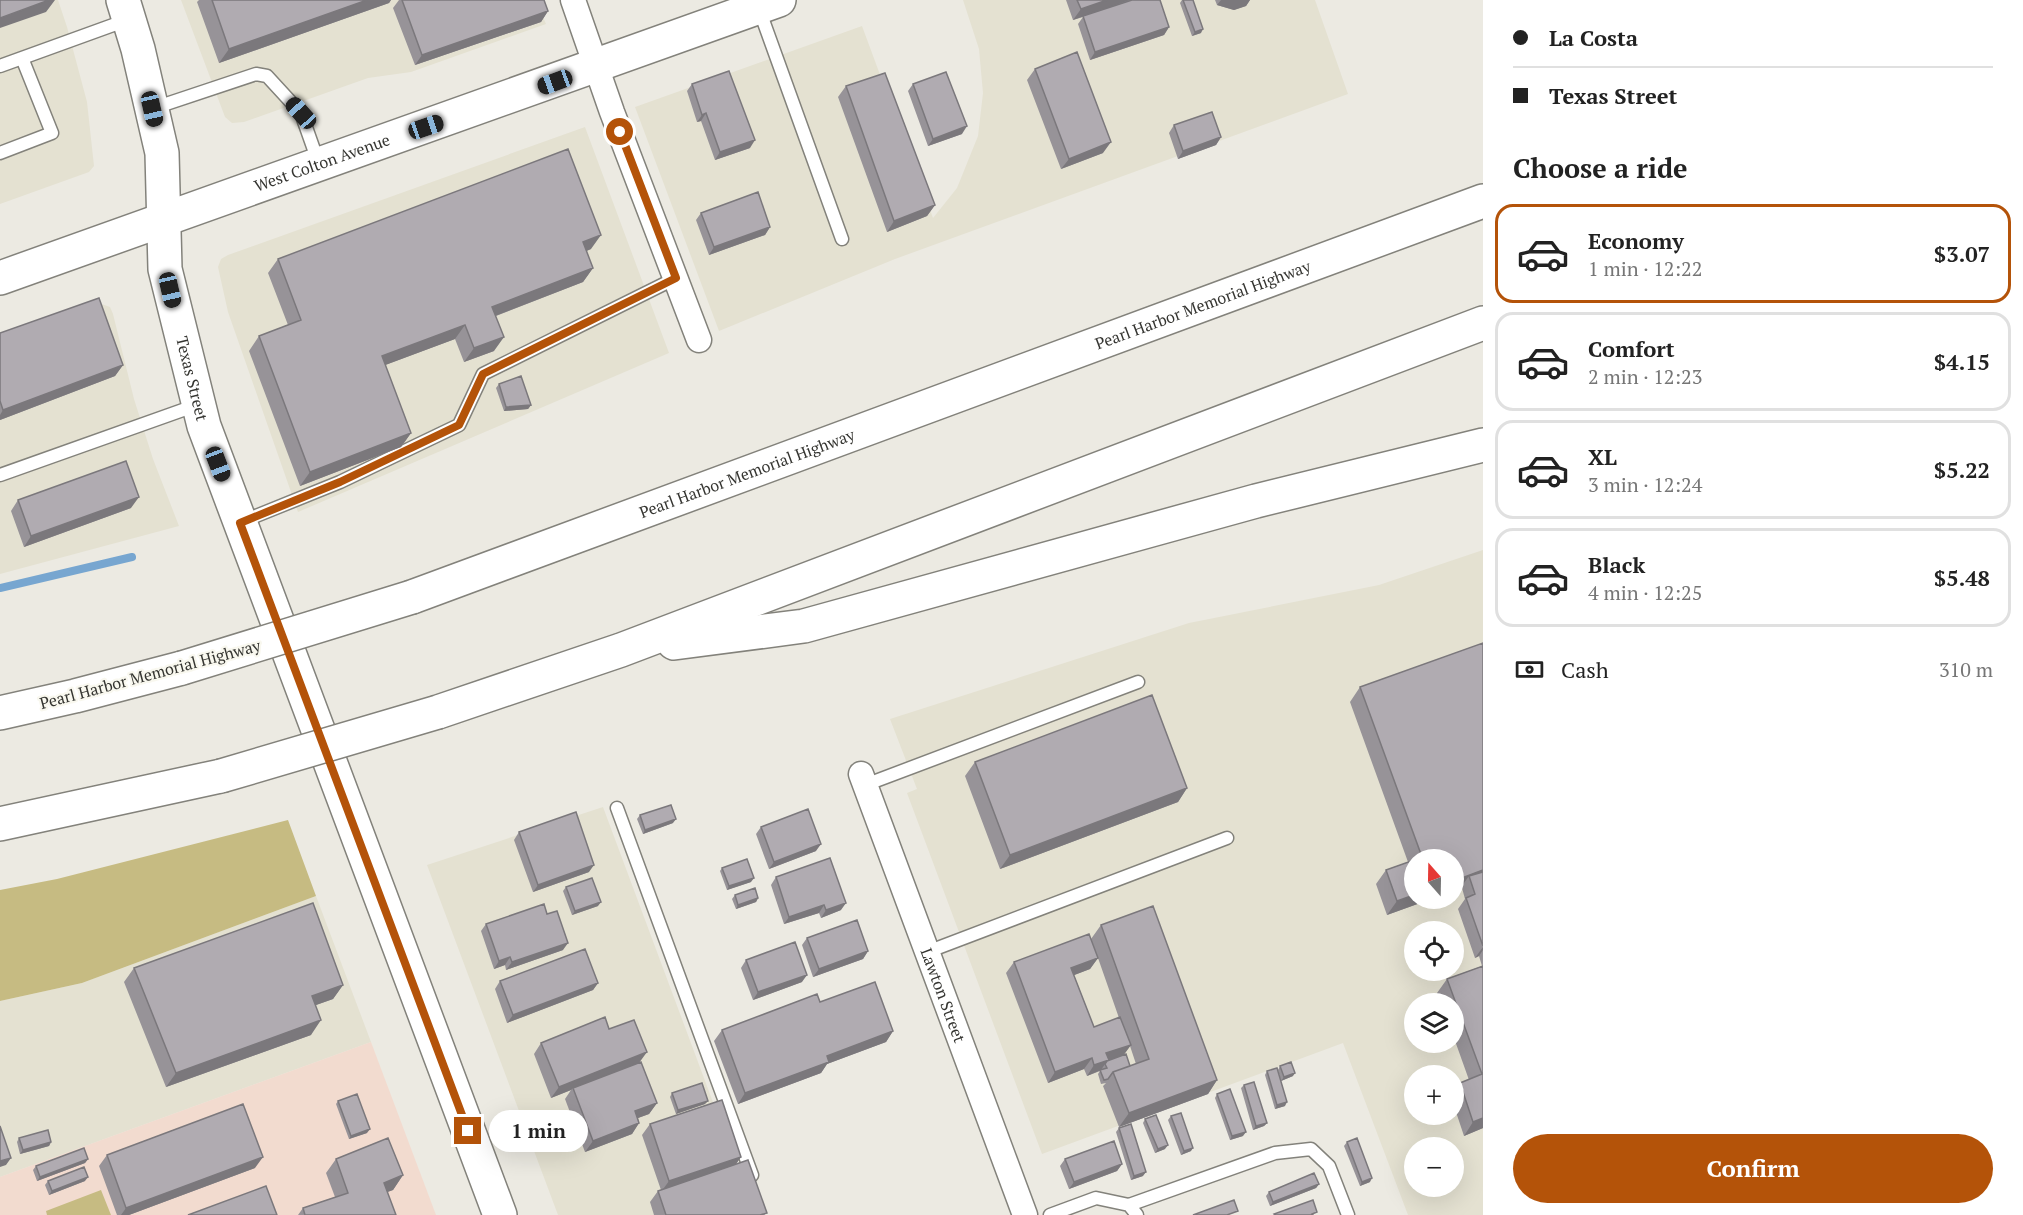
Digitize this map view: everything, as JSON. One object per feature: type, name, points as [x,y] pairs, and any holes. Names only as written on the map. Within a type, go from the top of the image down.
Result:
[{"type":"main road","name":"West Colton Avenue","points":[[0,278],[163,218],[320,165],[769,4]]},
{"type":"main road","name":"Texas Street","points":[[125,10],[138,49],[164,163],[165,270],[204,426],[500,1215]]},
{"type":"main road","name":"Pearl Harbor Memorial Highway","points":[[0,712],[75,696],[182,668],[412,597],[1483,201]]},
{"type":"main road","points":[[0,824],[221,776],[438,712],[621,650],[1483,323]]},
{"type":"main road","points":[[621,650],[804,626],[1256,501],[1483,445]]},
{"type":"street","points":[[573,0],[611,108],[699,340]]},
{"type":"street","name":"Lawton Street","points":[[863,779],[1025,1215]]},
{"type":"lane","points":[[769,4],[842,239]]},
{"type":"lane","points":[[0,66],[125,10]]},
{"type":"lane","points":[[0,153],[52,133],[22,58]]},
{"type":"lane","points":[[152,109],[256,75],[267,76],[301,113],[320,165]]},
{"type":"lane","points":[[240,523],[340,482],[459,425],[483,374],[676,278]]},
{"type":"lane","points":[[0,475],[198,404]]},
{"type":"lane","points":[[863,779],[1138,682]]},
{"type":"lane","points":[[617,808],[756,1183]]},
{"type":"lane","points":[[927,952],[1227,838]]},
{"type":"lane","points":[[1050,1215],[1096,1198],[1129,1205],[1275,1153],[1311,1149],[1329,1166],[1348,1215]]},
{"type":"lane","points":[[1129,1205],[1137,1215]]},
{"type":"shaded area","points":[[0,0],[58,0],[87,102],[94,166],[89,172],[0,204]]},
{"type":"shaded area","points":[[181,0],[536,0],[546,24],[411,72],[368,78],[244,122],[232,123],[225,117]]},
{"type":"shaded area","points":[[963,0],[1315,0],[1348,94],[895,259],[719,331],[635,107],[862,26],[933,218],[957,188],[978,136],[983,93],[979,49]]},
{"type":"shaded area","points":[[585,127],[669,353],[298,512],[228,312],[218,267],[221,259]]},
{"type":"shaded area","points":[[96,302],[110,307],[113,314],[134,399],[153,459],[179,526],[0,574],[0,337]]},
{"type":"shaded area","points":[[1483,550],[1483,1215],[1408,1215],[1343,1043],[1042,1154],[907,793],[917,789],[890,719],[1189,623],[1379,585]]},
{"type":"shaded area","points":[[603,807],[755,1215],[558,1215],[427,865]]},
{"type":"shaded area","points":[[288,820],[316,896],[82,983],[0,1001],[0,890],[57,879]]},
{"type":"shaded area","points":[[316,896],[371,1042],[0,1177],[0,1001],[82,983]]},
{"type":"shaded area","points":[[371,1042],[436,1215],[0,1215],[0,1177]]},
{"type":"shaded area","points":[[101,1190],[111,1215],[47,1215],[46,1211]]},
{"type":"building","points":[[0,0],[49,0],[0,18]]},
{"type":"building","points":[[212,0],[367,0],[229,49]]},
{"type":"building","points":[[402,0],[544,0],[548,11],[422,55]]},
{"type":"building","points":[[1077,0],[1107,0],[1081,9]]},
{"type":"building","points":[[1132,0],[1160,0],[1169,27],[1095,52],[1083,16]]},
{"type":"building","points":[[1183,0],[1193,0],[1203,29],[1195,32]]},
{"type":"building","points":[[1077,52],[1111,142],[1069,159],[1035,69]]},
{"type":"building","points":[[729,71],[755,140],[720,152],[706,113],[702,115],[692,84]]},
{"type":"building","points":[[946,72],[967,126],[933,139],[913,84]]},
{"type":"building","points":[[885,73],[935,205],[894,221],[846,86]]},
{"type":"building","points":[[1212,112],[1221,137],[1183,151],[1174,125]]},
{"type":"building","points":[[568,149],[601,235],[583,242],[593,268],[492,307],[504,337],[474,348],[465,325],[382,356],[411,433],[310,472],[259,336],[301,320],[278,259]]},
{"type":"building","points":[[758,192],[770,227],[714,247],[701,213]]},
{"type":"building","points":[[99,298],[123,365],[3,410],[0,401],[0,333]]},
{"type":"building","points":[[521,376],[531,405],[506,407],[499,384]]},
{"type":"building","points":[[126,461],[139,497],[31,536],[18,500]]},
{"type":"building","points":[[1483,643],[1483,870],[1464,877],[1464,849],[1419,849],[1360,687]]},
{"type":"building","points":[[1152,695],[1187,788],[1010,855],[975,762]]},
{"type":"building","points":[[671,805],[676,819],[645,830],[640,815]]},
{"type":"building","points":[[808,809],[821,844],[774,862],[761,827]]},
{"type":"building","points":[[576,812],[594,865],[538,885],[519,832]]},
{"type":"building","points":[[830,858],[846,903],[826,910],[824,905],[789,917],[776,877]]},
{"type":"building","points":[[747,859],[754,878],[729,886],[722,868]]},
{"type":"building","points":[[1404,864],[1404,899],[1397,901],[1386,870]]},
{"type":"building","points":[[1483,872],[1483,946],[1466,898],[1475,894],[1469,876]]},
{"type":"building","points":[[592,878],[601,902],[575,911],[566,887]]},
{"type":"building","points":[[755,888],[758,898],[738,905],[735,895]]},
{"type":"building","points":[[313,903],[343,985],[312,996],[321,1020],[176,1073],[134,968]]},
{"type":"building","points":[[544,904],[547,914],[557,911],[568,943],[512,962],[510,957],[499,961],[486,924]]},
{"type":"building","points":[[1153,906],[1217,1080],[1129,1113],[1113,1072],[1149,1059],[1101,925]]},
{"type":"building","points":[[857,920],[868,951],[819,969],[807,938]]},
{"type":"building","points":[[1089,934],[1098,958],[1071,968],[1094,1027],[1120,1017],[1131,1045],[1106,1053],[1109,1060],[1094,1065],[1092,1058],[1055,1072],[1014,962]]},
{"type":"building","points":[[795,942],[807,975],[758,992],[746,960]]},
{"type":"building","points":[[585,949],[598,983],[513,1015],[500,981]]},
{"type":"building","points":[[1483,966],[1483,1118],[1473,1122],[1464,1095],[1464,1081],[1482,1074],[1464,1025],[1464,993],[1452,993],[1448,981],[1464,981],[1464,973]]},
{"type":"building","points":[[875,982],[893,1031],[827,1056],[829,1062],[745,1093],[722,1030],[817,994],[820,1002]]},
{"type":"building","points":[[605,1017],[609,1029],[634,1020],[647,1052],[559,1087],[541,1043]]},
{"type":"building","points":[[1126,1054],[1130,1066],[1113,1072],[1108,1079],[1104,1080],[1100,1070],[1107,1068],[1105,1064],[1107,1061]]},
{"type":"building","points":[[641,1062],[657,1103],[635,1111],[639,1123],[593,1141],[573,1088]]},
{"type":"building","points":[[1291,1062],[1295,1073],[1284,1077],[1280,1066]]},
{"type":"building","points":[[1277,1068],[1287,1102],[1277,1105],[1267,1071]]},
{"type":"building","points":[[1254,1082],[1267,1123],[1256,1126],[1244,1085]]},
{"type":"building","points":[[702,1083],[708,1101],[678,1110],[672,1093]]},
{"type":"building","points":[[1230,1089],[1246,1132],[1232,1136],[1217,1094]]},
{"type":"building","points":[[357,1094],[370,1129],[351,1136],[338,1101]]},
{"type":"building","points":[[722,1100],[741,1157],[669,1181],[650,1124]]},
{"type":"building","points":[[243,1104],[263,1157],[126,1208],[107,1155]]},
{"type":"building","points":[[1181,1113],[1193,1148],[1184,1151],[1171,1116]]},
{"type":"building","points":[[1156,1115],[1168,1145],[1158,1149],[1145,1119]]},
{"type":"building","points":[[1131,1124],[1146,1172],[1134,1176],[1119,1128]]},
{"type":"building","points":[[0,1126],[11,1158],[0,1161]]},
{"type":"building","points":[[48,1130],[51,1142],[23,1150],[19,1138]]},
{"type":"building","points":[[388,1138],[403,1175],[384,1183],[396,1215],[305,1215],[303,1208],[348,1193],[336,1159]]},
{"type":"building","points":[[1357,1138],[1372,1178],[1362,1182],[1347,1142]]},
{"type":"building","points":[[1114,1141],[1122,1164],[1074,1182],[1065,1159]]},
{"type":"building","points":[[84,1148],[88,1159],[40,1177],[36,1166]]},
{"type":"building","points":[[748,1160],[767,1213],[760,1215],[666,1215],[658,1191]]},
{"type":"building","points":[[84,1167],[88,1177],[52,1191],[48,1181]]},
{"type":"building","points":[[1314,1173],[1319,1184],[1273,1202],[1269,1192]]},
{"type":"building","points":[[266,1186],[277,1215],[188,1215]]},
{"type":"building","points":[[1234,1200],[1238,1211],[1227,1215],[1193,1215]]},
{"type":"building","points":[[1313,1200],[1317,1212],[1313,1215],[1274,1214]]},
{"type":"waterway","points":[[0,588],[132,557]]},
{"type":"route","points":[[468,1131],[240,523],[340,482],[459,425],[483,374],[676,278],[620,132]]}]
